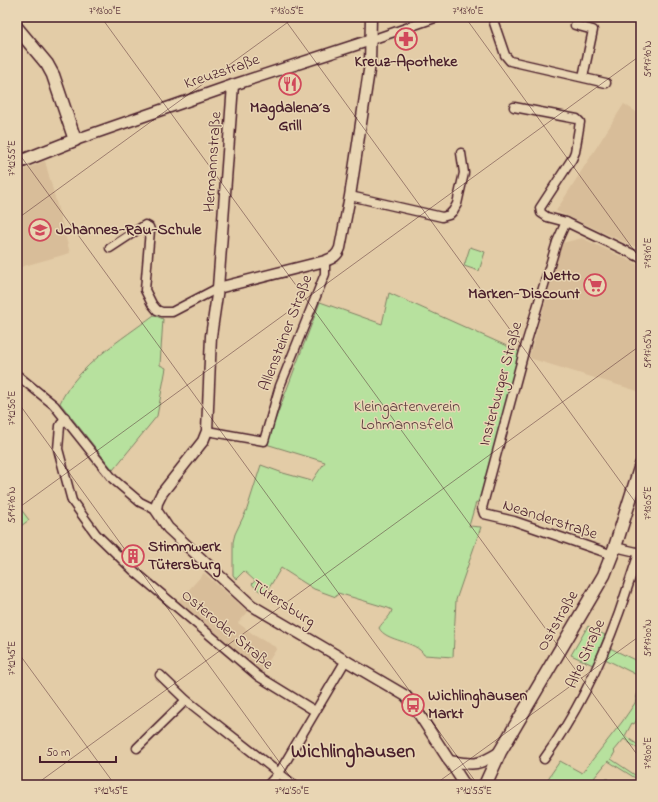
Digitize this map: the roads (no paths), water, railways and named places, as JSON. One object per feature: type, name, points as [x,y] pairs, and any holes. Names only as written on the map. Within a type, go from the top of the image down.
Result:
[{"type":"main road","points":[[17,28],[47,64],[53,75],[74,140]]},
{"type":"main road","name":"Kreuzstraße","points":[[17,163],[74,140]]},
{"type":"main road","name":"Oststraße","points":[[484,785],[500,752],[600,582],[614,551],[641,465]]},
{"type":"street","name":"Allensteiner Straße","points":[[207,431],[264,441],[280,386],[325,274],[325,261],[332,259],[340,248],[350,196],[370,64],[371,17]]},
{"type":"street","name":"Kreuzstraße","points":[[74,140],[233,85],[438,17]]},
{"type":"street","points":[[492,17],[505,55],[510,61],[606,82]]},
{"type":"street","points":[[575,25],[593,30],[583,77]]},
{"type":"street","name":"Hermannstraße","points":[[156,510],[157,503],[162,493],[203,441],[207,431],[211,336],[218,288],[233,85]]},
{"type":"street","points":[[514,107],[579,120],[580,122],[575,152],[540,208],[541,213],[547,217],[566,222],[641,258]]},
{"type":"street","points":[[350,196],[442,217],[448,215],[453,211],[457,204],[464,173],[461,153]]},
{"type":"street","name":"Insterburger Straße","points":[[482,508],[526,344],[557,242],[566,222]]},
{"type":"street","points":[[110,248],[145,225],[149,227],[146,290],[152,304],[157,310],[162,312],[172,312],[218,288],[325,261]]},
{"type":"street","name":"Tütersburg","points":[[17,375],[54,405],[113,479],[140,502],[156,510],[168,528],[251,605],[406,696],[465,785]]},
{"type":"street","name":"Osteroder Straße","points":[[65,417],[60,426],[58,449],[72,501],[96,534],[133,570],[258,676],[315,711]]},
{"type":"street","name":"Neanderstraße","points":[[482,508],[484,514],[514,521],[614,551]]},
{"type":"street","points":[[614,551],[640,553]]},
{"type":"street","name":"Alte Straße","points":[[544,759],[554,746],[580,700],[600,659],[619,613],[640,553]]},
{"type":"street","points":[[268,785],[279,773],[346,660]]},
{"type":"street","points":[[160,675],[186,700],[294,785]]},
{"type":"street","points":[[137,748],[186,700]]},
{"type":"street","points":[[449,761],[472,764],[484,762],[500,752]]},
{"type":"place","name":"Kreuz-Apotheke","points":[[406,39]]},
{"type":"place","name":"Magdalena´s Grill","points":[[290,84]]},
{"type":"place","name":"Johannes-Rau-Schule","points":[[40,230]]},
{"type":"place","name":"Netto Marken-Discount","points":[[595,285]]},
{"type":"place","name":"Stimmwerk Tütersburg","points":[[133,556]]},
{"type":"place","name":"Wichlinghausen Markt","points":[[413,705]]},
{"type":"district","name":"Wichlinghausen","points":[[353,752]]},
{"type":"park label","name":"Kleingartenverein Lohmannsfeld","points":[[407,416]]}]
